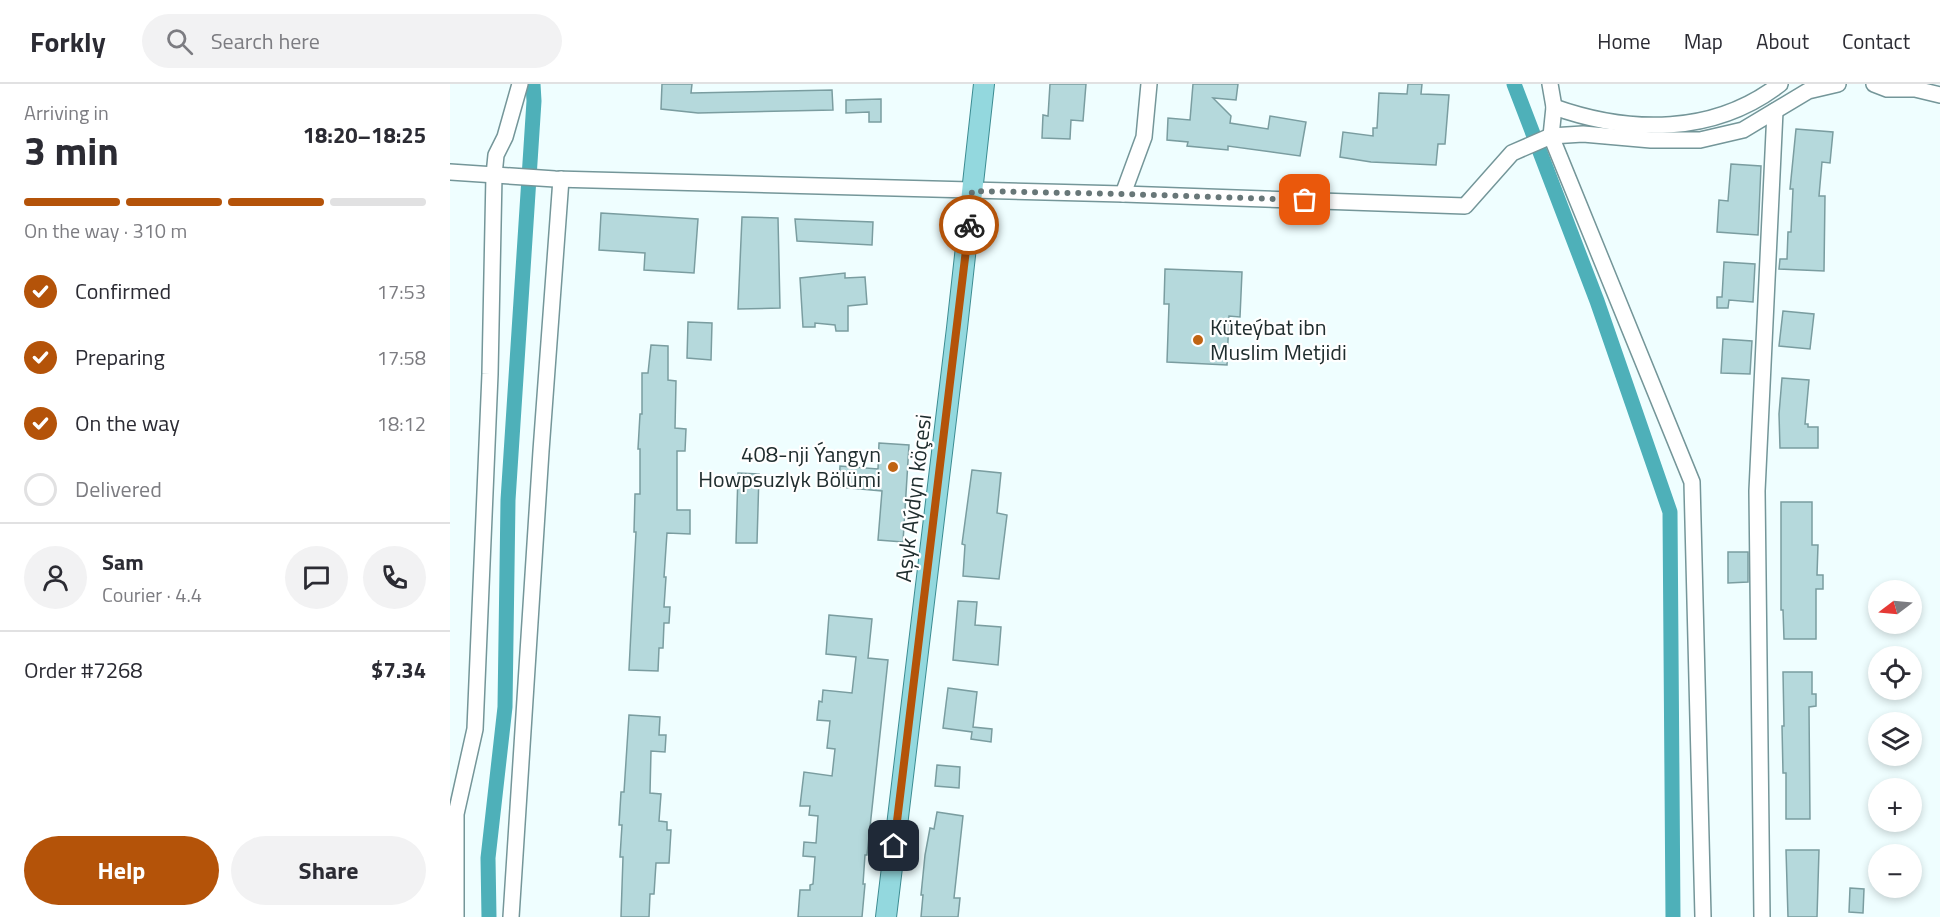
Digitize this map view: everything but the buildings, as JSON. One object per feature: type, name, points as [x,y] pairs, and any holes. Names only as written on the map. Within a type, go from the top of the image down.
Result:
[{"type":"main road","name":"Aşyk Aýdyn köçesi","points":[[886,917],[984,84]]},
{"type":"street","points":[[456,917],[456,814],[476,729],[496,155],[505,136],[520,84]]},
{"type":"street","points":[[1123,194],[1144,136],[1149,84]]},
{"type":"street","points":[[1550,84],[1554,106],[1551,136],[1692,482],[1703,917]]},
{"type":"street","points":[[1554,106],[1613,122],[1678,125],[1709,120],[1762,98],[1780,84]]},
{"type":"street","points":[[450,172],[558,179],[1123,194],[1465,206],[1512,153],[1551,136],[1583,134],[1651,140],[1700,140],[1743,130],[1808,91],[1838,84]]},
{"type":"street","points":[[1875,84],[1887,89],[1915,89],[1940,95]]},
{"type":"street","points":[[1762,917],[1757,491],[1775,111]]},
{"type":"street","points":[[511,917],[558,179]]},
{"type":"waterway","points":[[489,917],[488,858],[505,707],[508,500],[534,101],[533,84]]},
{"type":"waterway","points":[[1514,84],[1597,301],[1670,512],[1673,917]]},
{"type":"way so far","points":[[969,225],[972,191],[1305,200]]},
{"type":"place","name":"Küteýbat ibn Muslim Metjidi","points":[[1198,340]]},
{"type":"place","name":"408-nji Ýangyn Howpsuzlyk Bölümi","points":[[893,467]]},
{"type":"route","points":[[894,846],[969,225]]}]
